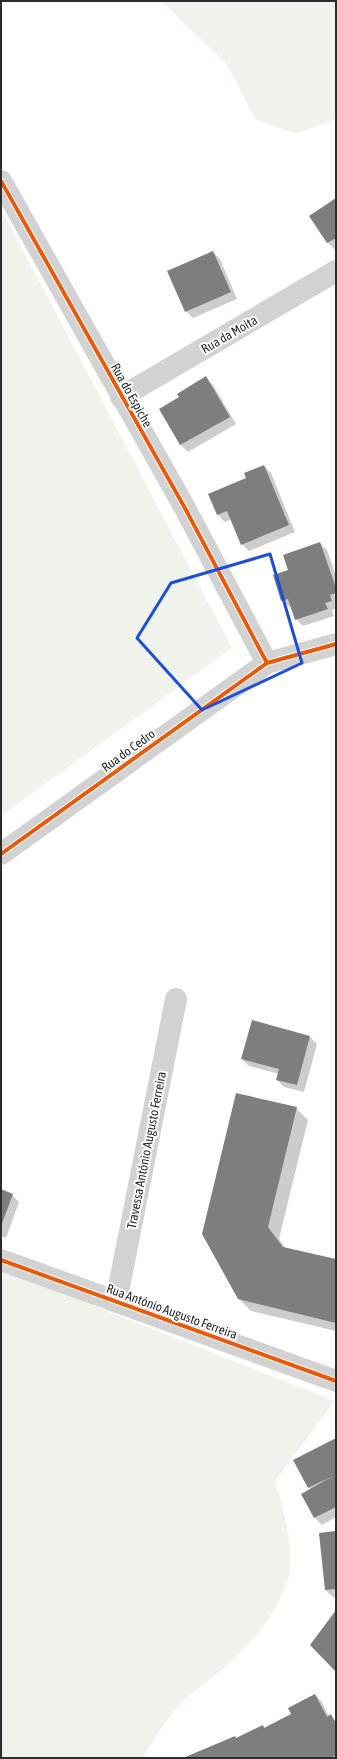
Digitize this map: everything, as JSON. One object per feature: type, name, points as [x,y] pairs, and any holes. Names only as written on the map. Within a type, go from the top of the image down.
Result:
[{"type":"street","name":"Rua do Espiche","points":[[1,181],[121,397],[186,510],[267,663]]},
{"type":"street","name":"Rua da Moita","points":[[121,397],[336,271]]},
{"type":"street","points":[[267,663],[336,644]]},
{"type":"street","name":"Rua do Cedro","points":[[1,854],[267,663]]},
{"type":"street","name":"Travessa António Augusto Ferreira","points":[[116,1302],[176,999]]},
{"type":"street","name":"Rua António Augusto Ferreira","points":[[1,1260],[336,1381]]},
{"type":"highlighted area","points":[[270,554],[302,663],[202,710],[137,638],[171,583]]},
{"type":"shaded area","points":[[161,1],[336,1],[336,119],[296,134],[255,119],[227,65]]},
{"type":"shaded area","points":[[1,208],[232,648],[1,816]]},
{"type":"shaded area","points":[[1,1269],[335,1401],[275,1481],[282,1504],[290,1545],[290,1571],[282,1595],[276,1607],[261,1629],[243,1650],[177,1708],[163,1726],[143,1758],[1,1758]]},
{"type":"building","points":[[336,198],[336,238],[327,243],[309,216]]},
{"type":"building","points":[[213,251],[231,292],[185,312],[167,271]]},
{"type":"building","points":[[206,376],[230,417],[180,445],[159,409],[179,397],[177,394]]},
{"type":"building","points":[[264,465],[289,525],[241,545],[227,511],[217,515],[208,494],[246,478],[244,473]]},
{"type":"building","points":[[320,542],[336,588],[336,593],[330,595],[332,601],[325,603],[328,609],[295,620],[288,599],[281,601],[273,575],[288,570],[283,555]]},
{"type":"building","points":[[252,1020],[310,1036],[297,1085],[276,1080],[279,1069],[241,1059]]},
{"type":"building","points":[[236,1093],[297,1107],[268,1227],[283,1247],[336,1259],[336,1323],[238,1299],[202,1234]]},
{"type":"building","points":[[1,1189],[13,1194],[1,1226]]},
{"type":"building","points":[[336,1438],[336,1507],[314,1518],[301,1494],[335,1475],[308,1488],[293,1460]]},
{"type":"building","points":[[336,1531],[336,1589],[325,1590],[319,1533]]},
{"type":"building","points":[[336,1610],[336,1672],[310,1645]]},
{"type":"building","points":[[315,1694],[327,1717],[331,1714],[336,1724],[336,1755],[331,1758],[183,1758],[235,1736],[236,1738],[263,1725],[264,1728],[291,1714],[288,1708]]},
{"type":"cycle path","points":[[1,181],[186,510],[267,663]]},
{"type":"cycle path","points":[[1,854],[267,663],[336,644]]},
{"type":"cycle path","points":[[1,1260],[336,1381]]}]
